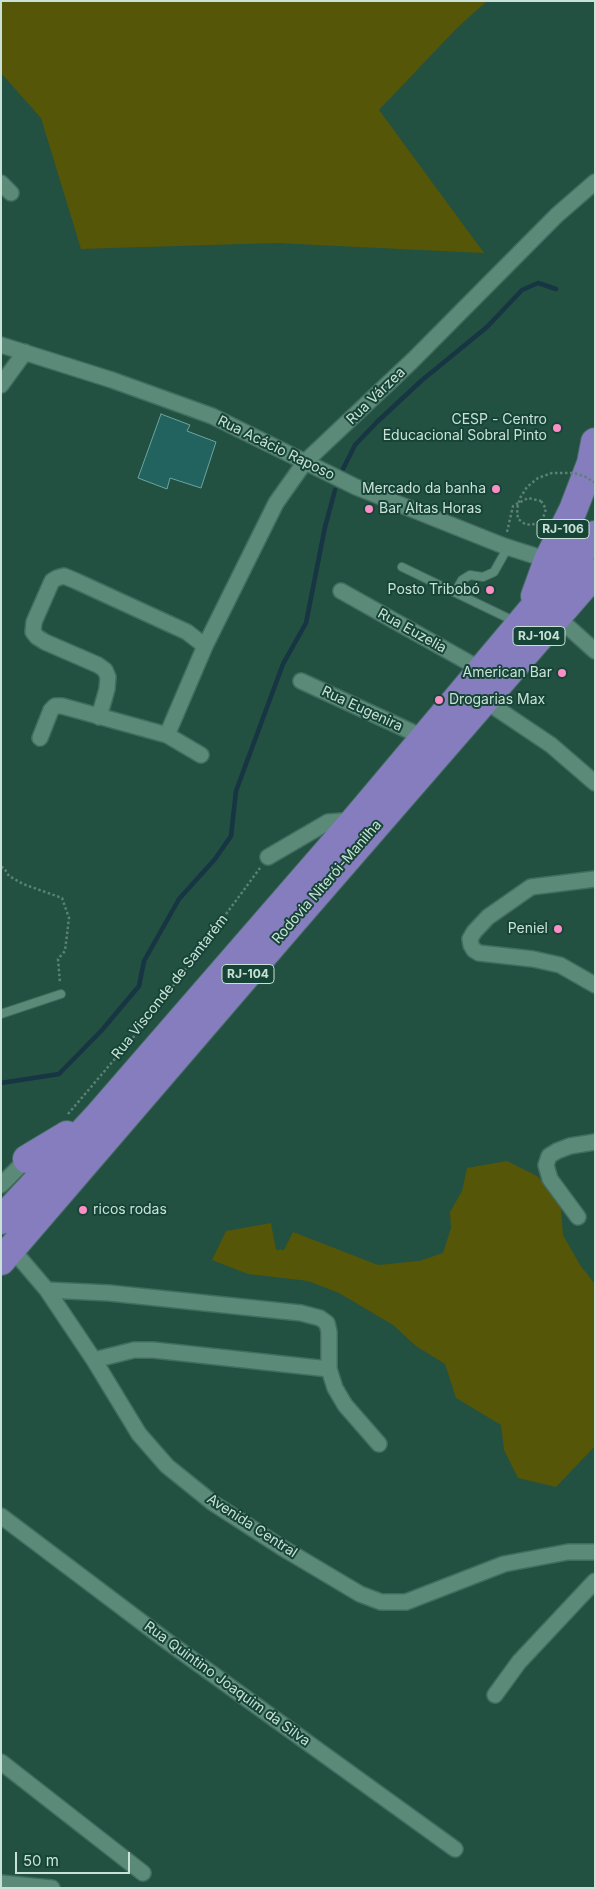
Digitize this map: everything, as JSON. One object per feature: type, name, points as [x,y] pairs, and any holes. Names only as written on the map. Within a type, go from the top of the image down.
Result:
[{"type":"highway","name":"RJ-106","points":[[525,619],[548,560],[591,464],[595,442]]},
{"type":"highway","name":"Rodovia Niterói-Manilha","points":[[1,1220],[98,1116],[355,820],[595,535]]},
{"type":"highway","name":"Rodovia Niterói-Manilha","points":[[7,1255],[556,616],[591,580]]},
{"type":"highway","points":[[27,1160],[98,1116]]},
{"type":"street","name":"Rua Várzea","points":[[167,735],[205,646],[276,503],[305,462],[413,360],[556,215],[595,182]]},
{"type":"street","name":"Rua Acácio Raposo","points":[[1,345],[112,380],[212,416],[356,487],[506,546],[548,560]]},
{"type":"street","points":[[1,385],[25,352]]},
{"type":"street","points":[[99,717],[107,689],[108,677],[105,670],[98,665],[45,642],[33,632],[34,622],[52,581],[64,576],[76,581],[187,632],[205,646]]},
{"type":"street","name":"Rua Euzelia","points":[[341,591],[482,670]]},
{"type":"street","points":[[556,616],[595,651]]},
{"type":"street","name":"Rua Eugenira","points":[[301,681],[423,737]]},
{"type":"street","points":[[484,700],[551,745],[595,783]]},
{"type":"street","points":[[40,738],[51,710],[55,706],[62,706],[167,735],[201,756]]},
{"type":"street","points":[[268,857],[328,822],[355,820]]},
{"type":"street","points":[[595,879],[531,887],[488,917],[470,939],[474,950],[479,952],[534,959],[560,966],[595,985]]},
{"type":"street","points":[[578,1217],[550,1178],[546,1164],[549,1156],[557,1151],[570,1146],[595,1142]]},
{"type":"street","points":[[1,1185],[27,1160]]},
{"type":"street","name":"Avenida Central","points":[[7,1255],[47,1290],[94,1360],[139,1434],[167,1466],[213,1503],[281,1547],[360,1594],[381,1602],[406,1602],[504,1564],[568,1552],[595,1552]]},
{"type":"street","points":[[47,1290],[109,1293],[301,1313],[320,1318],[327,1323],[329,1332],[329,1369],[335,1388],[345,1405],[379,1444]]},
{"type":"street","points":[[94,1360],[134,1350],[153,1350],[329,1369]]},
{"type":"street","name":"Rua Quintino Joaquim da Silva","points":[[1,1516],[168,1642],[455,1849]]},
{"type":"street","points":[[495,1695],[519,1662],[595,1581]]},
{"type":"street","points":[[1,1762],[143,1873]]},
{"type":"street","points":[[1,1883],[52,1888]]},
{"type":"lane","points":[[455,592],[462,580],[470,575],[483,577],[494,572],[506,546]]},
{"type":"lane","points":[[402,566],[455,592],[525,619]]},
{"type":"lane","points":[[1,1014],[61,994]]},
{"type":"path","points":[[506,546],[513,506],[522,500],[528,498],[541,501],[546,509],[542,521],[531,525],[525,524],[518,519],[517,509],[520,498],[527,487],[538,478],[552,473],[574,473],[584,476],[595,483]]},
{"type":"path","name":"Rua Visconde de Santarém","points":[[66,1116],[148,1020],[268,857]]},
{"type":"path","points":[[1,867],[4,868],[9,876],[23,884],[62,898],[69,918],[65,951],[58,959],[61,994]]},
{"type":"shaded area","points":[[1,1],[487,1],[457,28],[379,110],[484,253],[275,243],[81,249],[41,118],[1,73]]},
{"type":"shaded area","points":[[507,1161],[537,1176],[556,1197],[561,1209],[563,1235],[580,1265],[595,1284],[595,1446],[556,1487],[518,1478],[504,1450],[501,1425],[456,1398],[445,1364],[416,1346],[393,1325],[339,1293],[308,1281],[248,1274],[212,1260],[226,1231],[271,1223],[276,1250],[284,1250],[293,1232],[378,1265],[419,1261],[443,1253],[451,1228],[450,1212],[462,1191],[467,1168]]},
{"type":"building","points":[[161,414],[190,425],[187,431],[216,442],[201,488],[170,478],[167,489],[138,478]]},
{"type":"waterway","points":[[343,469],[355,445],[377,422],[421,381],[487,327],[522,290],[538,283],[556,289]]},
{"type":"waterway","points":[[1,1083],[59,1074],[102,1030],[139,986],[144,961],[179,899],[215,859],[231,836],[236,791],[283,664],[306,623],[325,527],[335,490]]},
{"type":"place","name":"CESP - Centro Educacional Sobral Pinto","points":[[557,428]]},
{"type":"place","name":"Mercado da banha","points":[[496,489]]},
{"type":"place","name":"Bar Altas Horas","points":[[369,509]]},
{"type":"place","name":"Posto Tribobó","points":[[490,590]]},
{"type":"place","name":"American Bar","points":[[562,673]]},
{"type":"place","name":"Drogarias Max","points":[[439,700]]},
{"type":"place","name":"Peniel","points":[[558,929]]},
{"type":"place","name":"ricos rodas","points":[[83,1210]]}]
